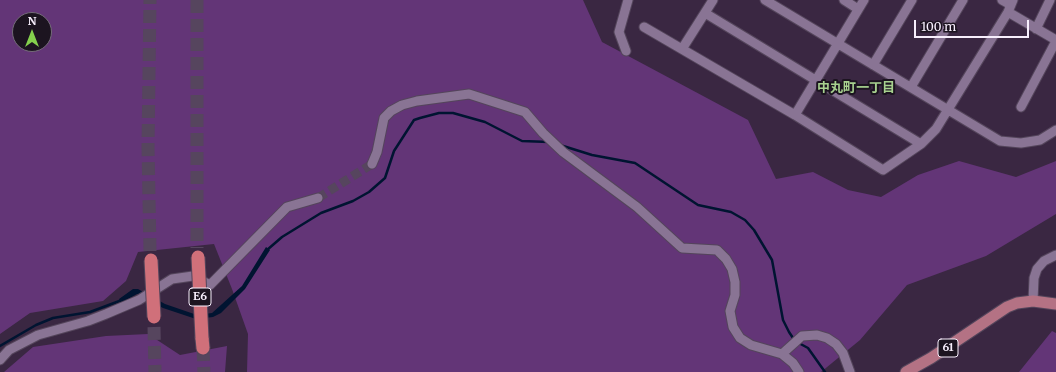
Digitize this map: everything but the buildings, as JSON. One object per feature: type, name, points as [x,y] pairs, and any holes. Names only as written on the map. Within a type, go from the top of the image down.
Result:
[{"type":"highway","name":"E6","points":[[198,253],[202,343]]},
{"type":"highway","points":[[151,256],[154,322]]},
{"type":"main road","name":"61","points":[[906,372],[931,358],[998,312],[1017,303],[1033,301],[1056,304]]},
{"type":"street","points":[[626,51],[619,32],[628,0]]},
{"type":"street","points":[[682,49],[713,0]]},
{"type":"street","points":[[766,0],[1000,141],[1008,143],[1021,143],[1040,140],[1056,130]]},
{"type":"street","points":[[844,0],[858,9]]},
{"type":"street","points":[[795,115],[864,0]]},
{"type":"street","points":[[873,65],[912,0]]},
{"type":"street","points":[[911,87],[963,0]]},
{"type":"street","points":[[1002,0],[1036,29],[1056,41],[1021,107]]},
{"type":"street","points":[[1036,29],[1050,0]]},
{"type":"street","points":[[644,27],[795,115],[883,170],[921,144],[936,129],[1010,6]]},
{"type":"street","points":[[705,13],[921,144]]},
{"type":"street","points":[[372,164],[377,152],[384,118],[391,111],[402,105],[469,94],[525,112],[543,133],[564,152],[637,207],[682,248],[717,250],[726,259],[732,269],[735,282],[735,295],[730,311],[733,326],[740,338],[751,345],[782,354],[793,363],[799,372]]},
{"type":"street","points":[[0,360],[9,350],[38,335],[88,321],[106,314],[139,300],[172,279],[193,276],[210,285],[287,207],[318,198]]},
{"type":"street","points":[[1033,301],[1034,278],[1037,270],[1044,261],[1056,255]]},
{"type":"street","points":[[782,354],[802,336],[816,335],[827,338],[836,344],[843,353],[850,372]]},
{"type":"shaded area","points":[[0,0],[583,0],[602,42],[748,120],[776,179],[813,172],[848,190],[881,197],[918,175],[959,161],[1016,177],[1056,161],[1056,214],[986,256],[907,285],[860,340],[821,372],[247,372],[248,334],[214,244],[138,252],[126,281],[103,301],[30,313],[0,334]]},
{"type":"shaded area","points":[[1052,331],[1056,333],[1056,372],[1019,372]]},
{"type":"shaded area","points":[[148,334],[180,355],[227,346],[225,372],[4,372],[33,347],[106,336]]},
{"type":"water","points":[[266,247],[270,250],[245,289],[221,313],[213,317],[196,319],[163,308],[137,294],[121,303],[119,299],[133,289],[138,289],[165,304],[197,315],[212,313],[242,286]]},
{"type":"waterway","points":[[267,250],[282,237],[321,213],[353,201],[369,192],[385,178],[394,151],[414,120],[439,113],[453,113],[485,122],[522,141],[549,142]]},
{"type":"waterway","points":[[560,145],[592,155],[635,163],[698,205],[731,212],[745,220],[754,230],[772,260],[783,320],[789,332],[795,341],[808,348],[825,372]]},
{"type":"waterway","points":[[0,346],[36,325],[53,318],[90,312],[122,300]]},
{"type":"tunnel","points":[[150,0],[148,147],[150,251]]},
{"type":"tunnel","points":[[197,0],[197,248]]},
{"type":"tunnel","points":[[318,198],[372,164]]},
{"type":"tunnel","points":[[154,327],[155,372]]},
{"type":"tunnel","points":[[203,348],[204,372]]},
{"type":"district","name":"中丸町一丁目","points":[[856,88]]}]
